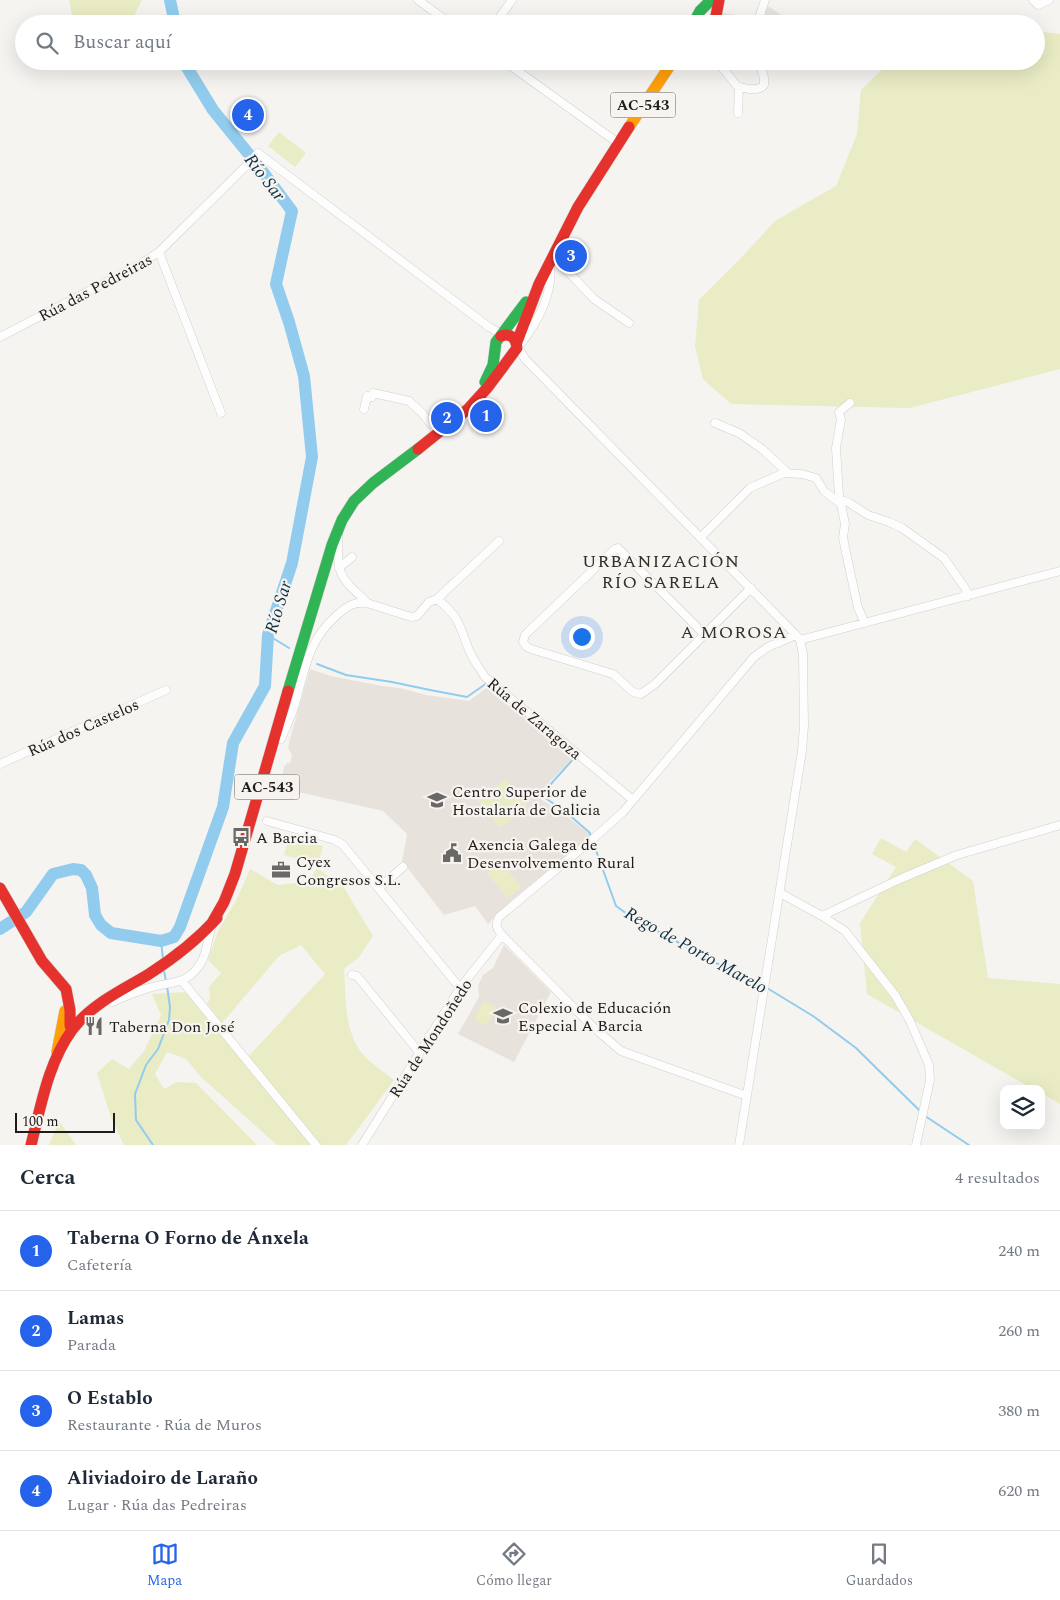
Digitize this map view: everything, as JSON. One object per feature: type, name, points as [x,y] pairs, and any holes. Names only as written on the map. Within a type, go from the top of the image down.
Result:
[{"type":"main road","points":[[706,12],[720,0]]},
{"type":"main road","name":"AC-543","points":[[212,923],[227,896],[235,874],[303,640],[338,528],[351,505],[366,489],[439,434],[471,406],[488,387],[578,207],[667,70]]},
{"type":"main road","name":"AC-543","points":[[471,406],[508,345]]},
{"type":"main road","name":"AC-543","points":[[30,1145],[55,1062],[67,1030],[179,954],[200,937],[227,904],[241,875],[281,739],[315,604]]},
{"type":"main road","points":[[0,888],[42,961],[67,992],[69,1005],[67,1030],[51,1092]]},
{"type":"main road","name":"AC-543","points":[[37,1145],[60,1065],[72,1042],[98,1008],[141,979]]},
{"type":"main road","points":[[69,1005],[77,1015],[98,1008]]},
{"type":"street","points":[[418,0],[439,15]]},
{"type":"street","points":[[501,15],[512,0]]},
{"type":"street","points":[[760,15],[765,0]]},
{"type":"street","points":[[1033,0],[1038,5],[1049,0]]},
{"type":"street","points":[[517,70],[618,143]]},
{"type":"street","points":[[724,70],[739,87],[757,89],[764,85],[762,70]]},
{"type":"street","points":[[738,113],[739,87]]},
{"type":"street","name":"Rúa das Pedreiras","points":[[0,337],[139,265],[159,252],[249,165],[256,155],[489,327]]},
{"type":"street","points":[[159,252],[221,413]]},
{"type":"street","points":[[508,345],[534,324],[551,282],[551,260]]},
{"type":"street","points":[[551,260],[594,299],[629,324]]},
{"type":"street","points":[[489,327],[525,358],[798,637],[803,654],[804,739],[739,1145]]},
{"type":"street","points":[[489,327],[508,345]]},
{"type":"street","points":[[364,409],[368,396],[372,397],[373,394],[408,400],[439,434]]},
{"type":"street","points":[[850,403],[840,412],[841,419],[836,448],[839,496],[845,524],[842,538],[844,548],[858,608],[865,622]]},
{"type":"street","points":[[715,423],[739,433],[762,449],[788,473]]},
{"type":"street","points":[[701,537],[750,488],[784,473],[802,474],[816,478],[824,491],[841,504]]},
{"type":"street","points":[[841,504],[844,501],[848,502],[868,515],[902,528],[944,558],[965,588],[968,596]]},
{"type":"street","points":[[338,528],[338,568],[342,577],[367,603]]},
{"type":"street","points":[[310,627],[315,631],[324,627],[347,607],[357,603],[367,603],[415,617],[429,602],[437,599],[499,541]]},
{"type":"street","points":[[704,634],[618,548],[528,632],[523,639],[525,645],[531,648],[613,674],[633,692],[638,694],[646,692],[751,588]]},
{"type":"street","points":[[338,568],[352,557]]},
{"type":"street","points":[[747,1096],[621,1051],[592,1026],[502,935],[496,925],[499,917],[612,823],[754,657],[768,647],[798,637],[865,622],[1060,571]]},
{"type":"street","name":"Rúa de Zaragoza","points":[[437,599],[454,613],[470,652],[485,677],[633,800]]},
{"type":"street","points":[[281,739],[293,710],[312,647],[324,627]]},
{"type":"street","name":"Rúa dos Castelos","points":[[0,764],[166,690]]},
{"type":"street","points":[[267,821],[335,840],[344,845],[460,988]]},
{"type":"street","points":[[822,916],[900,879],[957,855],[1060,825]]},
{"type":"street","points":[[379,888],[403,867]]},
{"type":"street","points":[[780,893],[845,931],[895,995],[910,1021],[929,1065],[930,1080],[916,1145]]},
{"type":"street","points":[[98,1008],[152,987],[178,982],[193,972],[202,960],[212,923]]},
{"type":"street","name":"Rúa de Mondoñedo","points":[[362,1145],[460,988],[502,935]]},
{"type":"street","points":[[352,975],[356,976],[419,1052]]},
{"type":"street","points":[[178,982],[316,1145]]},
{"type":"shaded area","points":[[760,5],[768,6],[780,15],[756,15]]},
{"type":"shaded area","name":"Centro Superior de Hostalaría de Galicia","points":[[310,669],[331,676],[400,688],[426,695],[469,701],[489,686],[492,693],[574,757],[536,796],[591,835],[505,906],[488,924],[475,906],[444,915],[402,861],[407,834],[383,811],[280,788],[284,767],[287,763],[290,763],[292,755],[288,748]]},
{"type":"shaded area","name":"Colexio de Educación Especial A Barcia","points":[[504,945],[551,992],[514,1062],[458,1034],[479,997],[478,986],[483,975],[493,968]]},
{"type":"green space","points":[[69,0],[142,0],[134,15],[72,15]]},
{"type":"green space","points":[[1045,32],[1060,34],[1060,369],[910,408],[731,404],[703,379],[695,346],[699,300],[775,221],[836,186],[857,134],[861,90],[882,70],[1045,70]]},
{"type":"green space","points":[[279,132],[306,153],[295,167],[268,146]]},
{"type":"green space","points":[[506,779],[527,806],[500,828],[478,801]]},
{"type":"green space","points":[[289,837],[323,846],[318,864],[284,855]]},
{"type":"green space","points":[[881,838],[906,852],[915,839],[973,881],[988,978],[1060,984],[1060,1104],[1045,1095],[1045,1085],[1026,1085],[867,994],[860,923],[896,867],[872,854]]},
{"type":"green space","points":[[501,862],[521,887],[508,898],[487,873]]},
{"type":"green space","points":[[317,868],[343,886],[373,936],[359,957],[344,969],[348,1018],[353,1037],[360,1051],[394,1080],[346,1145],[321,1145],[318,1143],[248,1057],[325,974],[301,945],[279,956],[222,1023],[207,1003],[210,999],[209,987],[221,973],[208,960],[218,931],[238,897],[250,869],[278,885],[308,882]]},
{"type":"green space","points":[[185,992],[311,1145],[277,1145],[201,1077],[186,1059],[167,1052],[155,1074],[164,1089],[177,1082],[196,1083],[257,1145],[124,1145],[111,1118],[97,1073],[112,1059],[129,1069],[144,1051],[161,1015],[152,994]]},
{"type":"green space","points":[[483,1001],[496,1007],[486,1026],[474,1019]]},
{"type":"green space","points":[[59,1121],[76,1145],[49,1145]]},
{"type":"waterway","name":"Río Sar","points":[[170,0],[173,15]]},
{"type":"waterway","name":"Río Sar","points":[[0,929],[26,912],[53,874],[73,869],[81,870],[86,875],[92,888],[95,915],[101,925],[111,933],[161,941],[174,937],[180,927],[223,807],[233,743],[265,686],[268,635],[292,563],[312,457],[304,376],[276,284],[292,211],[213,110],[189,70]]},
{"type":"waterway","name":"Rego de Porto Marelo","points":[[268,635],[289,648]]},
{"type":"waterway","name":"Rego de Porto Marelo","points":[[317,664],[346,675],[467,697],[487,683]]},
{"type":"waterway","name":"Rego de Porto Marelo","points":[[493,688],[527,717]]},
{"type":"waterway","name":"Rego de Porto Marelo","points":[[576,756],[541,795],[567,813],[590,833],[591,837]]},
{"type":"waterway","name":"Rego de Porto Marelo","points":[[593,842],[616,906],[630,916],[716,963],[763,985]]},
{"type":"waterway","points":[[161,941],[163,959]]},
{"type":"waterway","points":[[164,971],[166,981]]},
{"type":"waterway","points":[[153,1145],[136,1120],[135,1094],[146,1065],[158,1049],[169,1020],[170,1007],[167,986]]},
{"type":"waterway","name":"Rego de Porto Marelo","points":[[767,988],[813,1016],[856,1048],[920,1111]]},
{"type":"waterway","name":"Rego de Porto Marelo","points":[[925,1116],[969,1145]]},
{"type":"traffic: fast","points":[[698,15],[711,0]]},
{"type":"traffic: fast","points":[[485,382],[493,365],[496,342],[526,302]]},
{"type":"traffic: fast","points":[[288,691],[332,545],[342,520],[354,501],[373,483],[418,449]]},
{"type":"traffic: slow","points":[[629,127],[667,70]]},
{"type":"traffic: slow","points":[[57,1052],[65,1011]]},
{"type":"traffic: jam","points":[[716,15],[719,0]]},
{"type":"traffic: jam","points":[[517,342],[539,284],[578,207],[629,127]]},
{"type":"traffic: jam","points":[[418,449],[468,409],[488,387],[517,348],[512,337],[508,335],[501,336]]},
{"type":"traffic: jam","points":[[212,923],[224,902],[235,874],[288,691]]},
{"type":"traffic: jam","points":[[0,888],[42,961],[66,989],[70,1010],[70,1026]]},
{"type":"traffic: jam","points":[[31,1145],[51,1071],[72,1030],[98,1005],[176,955],[217,918]]},
{"type":"place","name":"Aliviadoiro de Laraño","points":[[248,115]]},
{"type":"place","name":"O Establo","points":[[571,256]]},
{"type":"place","name":"Taberna O Forno de Ánxela","points":[[486,416]]},
{"type":"place","name":"Lamas","points":[[447,418]]},
{"type":"place","name":"Centro Superior de Hostalaría de Galicia","points":[[437,800]]},
{"type":"place","name":"A Barcia","points":[[241,837]]},
{"type":"place","name":"Axencia Galega de Desenvolvemento Rural","points":[[452,853]]},
{"type":"place","name":"Cyex Congresos S.L.","points":[[281,870]]},
{"type":"place","name":"Colexio de Educación Especial A Barcia","points":[[503,1016]]},
{"type":"place","name":"Taberna Don José","points":[[94,1026]]},
{"type":"district","name":"URBANIZACIÓN RÍO SARELA","points":[[661,571]]},
{"type":"district","name":"A MOROSA","points":[[734,632]]}]
